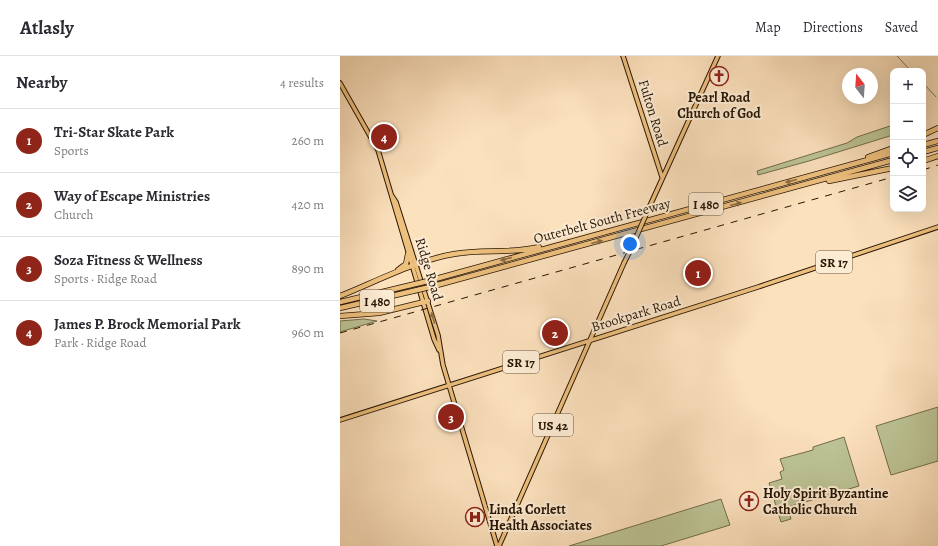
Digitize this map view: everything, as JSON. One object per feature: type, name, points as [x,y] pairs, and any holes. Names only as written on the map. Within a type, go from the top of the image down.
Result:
[{"type":"highway","points":[[926,134],[938,128]]},
{"type":"highway","points":[[926,144],[938,141]]},
{"type":"highway","points":[[926,151],[938,148]]},
{"type":"highway","points":[[829,171],[890,149]]},
{"type":"highway","name":"Outerbelt South Freeway","points":[[340,302],[411,285],[890,154]]},
{"type":"highway","points":[[926,160],[938,156]]},
{"type":"highway","name":"Outerbelt South Freeway","points":[[340,308],[430,287],[890,161]]},
{"type":"highway","points":[[798,186],[890,169]]},
{"type":"highway","points":[[340,296],[414,266],[457,253],[522,251],[584,237]]},
{"type":"highway","points":[[385,278],[404,267],[408,254]]},
{"type":"highway","points":[[340,316],[378,314],[425,301]]},
{"type":"main road","name":"Fulton Road","points":[[623,56],[662,177]]},
{"type":"main road","name":"US 42","points":[[498,546],[662,177],[718,56]]},
{"type":"main road","name":"Ridge Road","points":[[340,83],[376,143],[408,254],[414,266]]},
{"type":"main road","name":"Ridge Road","points":[[392,196],[396,202],[425,301],[436,346],[440,351],[498,546]]},
{"type":"main road","name":"Brookpark Road","points":[[340,420],[758,287],[938,227]]},
{"type":"green space","points":[[890,126],[890,136],[758,175],[757,171],[847,143],[857,137]]},
{"type":"green space","points":[[391,129],[395,140],[379,145],[375,137],[376,134]]},
{"type":"green space","points":[[364,319],[377,321],[340,332],[340,321]]},
{"type":"green space","points":[[938,407],[938,461],[891,475],[876,426]]},
{"type":"green space","points":[[844,437],[859,486],[788,507],[791,519],[781,522],[769,483],[782,479],[780,472],[784,470],[780,459],[813,450],[813,447]]},
{"type":"green space","points":[[721,499],[730,525],[661,546],[569,546]]},
{"type":"waterway","points":[[897,56],[908,68]]},
{"type":"waterway","points":[[926,86],[936,97]]},
{"type":"railway","points":[[926,169],[938,165]]},
{"type":"railway","points":[[340,333],[890,178]]},
{"type":"place","name":"Pearl Road Church of God","points":[[719,76]]},
{"type":"place","name":"James P. Brock Memorial Park","points":[[384,137]]},
{"type":"place","name":"Tri-Star Skate Park","points":[[698,273]]},
{"type":"place","name":"Way of Escape Ministries","points":[[555,333]]},
{"type":"place","name":"Soza Fitness & Wellness","points":[[451,417]]},
{"type":"place","name":"Holy Spirit Byzantine Catholic Church","points":[[749,501]]},
{"type":"place","name":"Linda Corlett Health Associates","points":[[475,517]]}]
